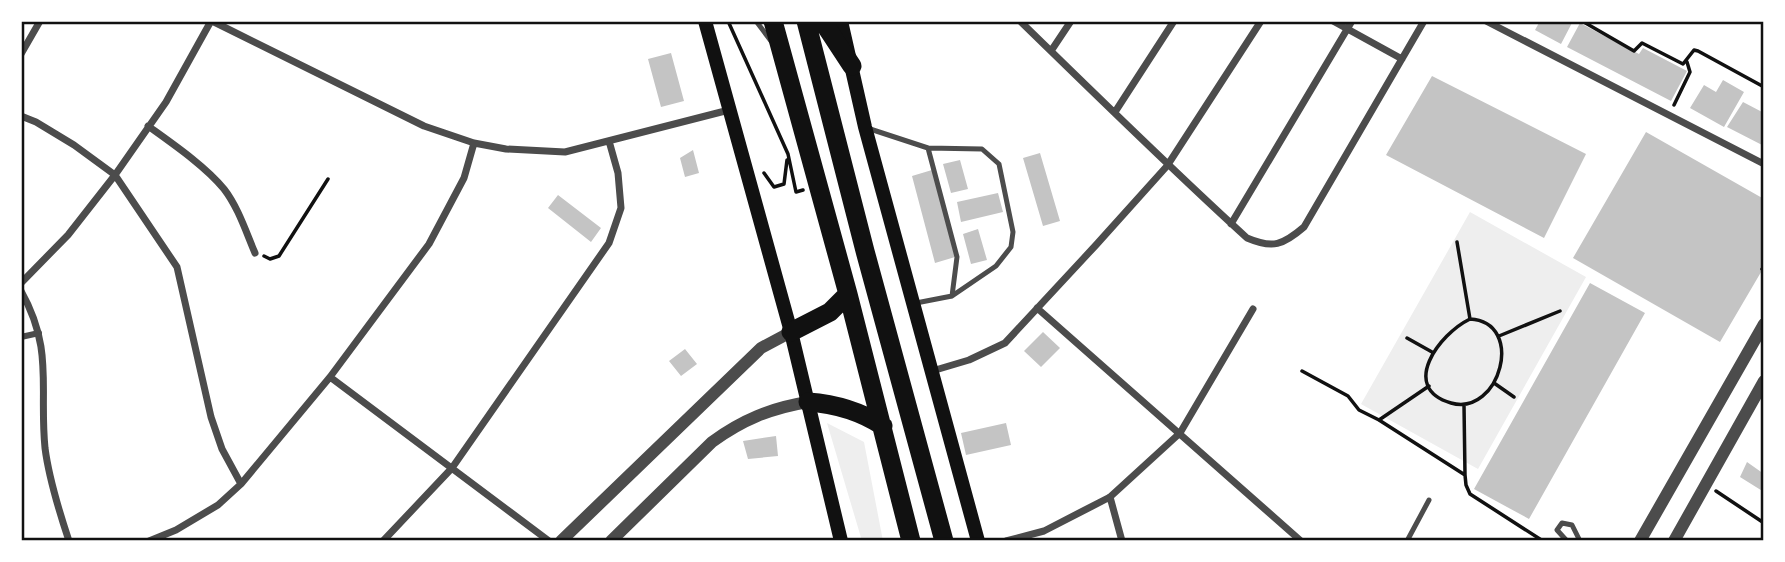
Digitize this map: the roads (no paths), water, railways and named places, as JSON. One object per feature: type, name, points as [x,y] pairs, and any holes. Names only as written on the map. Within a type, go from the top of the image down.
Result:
[{"type":"highway","points":[[773,21],[848,294],[911,541]]},
{"type":"highway","points":[[807,21],[868,264],[944,541]]},
{"type":"highway","points":[[825,21],[852,66]]},
{"type":"highway","points":[[791,332],[830,312],[848,294]]},
{"type":"highway","points":[[808,402],[843,407],[870,417],[883,426]]},
{"type":"highway","points":[[904,513],[905,541]]},
{"type":"main road","points":[[705,21],[791,332],[841,541]]},
{"type":"main road","points":[[841,21],[865,127],[978,541]]},
{"type":"street","points":[[21,54],[40,21]]},
{"type":"street","points":[[21,283],[68,235],[114,175],[166,102],[212,21],[424,126],[474,144],[506,149],[565,152],[730,110]]},
{"type":"street","points":[[1020,21],[1167,166],[1247,238],[1262,245],[1277,245],[1304,228],[1424,21]]},
{"type":"street","points":[[1051,51],[1071,21]]},
{"type":"street","points":[[1115,112],[1174,21]]},
{"type":"street","points":[[932,371],[970,360],[1005,343],[1167,166],[1261,21]]},
{"type":"street","points":[[1333,21],[1402,59]]},
{"type":"street","points":[[1231,224],[1352,21]]},
{"type":"street","points":[[1486,21],[1764,164]]},
{"type":"street","points":[[21,116],[74,145],[114,175],[177,267],[211,418],[222,449],[241,484]]},
{"type":"street","points":[[148,127],[175,145],[223,189],[234,206],[255,253]]},
{"type":"street","points":[[383,541],[452,468],[609,243],[621,208],[618,173],[609,141]]},
{"type":"street","points":[[149,541],[176,530],[218,505],[241,484],[330,377],[429,244],[464,178],[474,144]]},
{"type":"street","points":[[21,291],[39,333],[43,354],[45,447],[52,484],[69,541]]},
{"type":"street","points":[[1037,308],[1301,541]]},
{"type":"street","points":[[1006,541],[1044,531],[1110,497],[1180,433],[1253,309]]},
{"type":"street","points":[[1640,541],[1764,324]]},
{"type":"street","points":[[561,541],[761,348],[791,332]]},
{"type":"street","points":[[21,337],[39,333]]},
{"type":"street","points":[[330,377],[549,541]]},
{"type":"street","points":[[1674,541],[1764,381]]},
{"type":"street","points":[[611,541],[712,442],[731,428],[769,411],[808,402]]},
{"type":"street","points":[[1110,497],[1122,541]]},
{"type":"lane","points":[[756,21],[782,55]]},
{"type":"lane","points":[[865,127],[928,148],[982,149],[999,164],[1013,232],[1011,247],[996,266],[952,296],[913,304]]},
{"type":"lane","points":[[928,148],[957,257],[952,296]]},
{"type":"lane","points":[[1407,541],[1429,500]]},
{"type":"lane","points":[[1567,541],[1557,530],[1562,523],[1572,525],[1580,541]]}]
